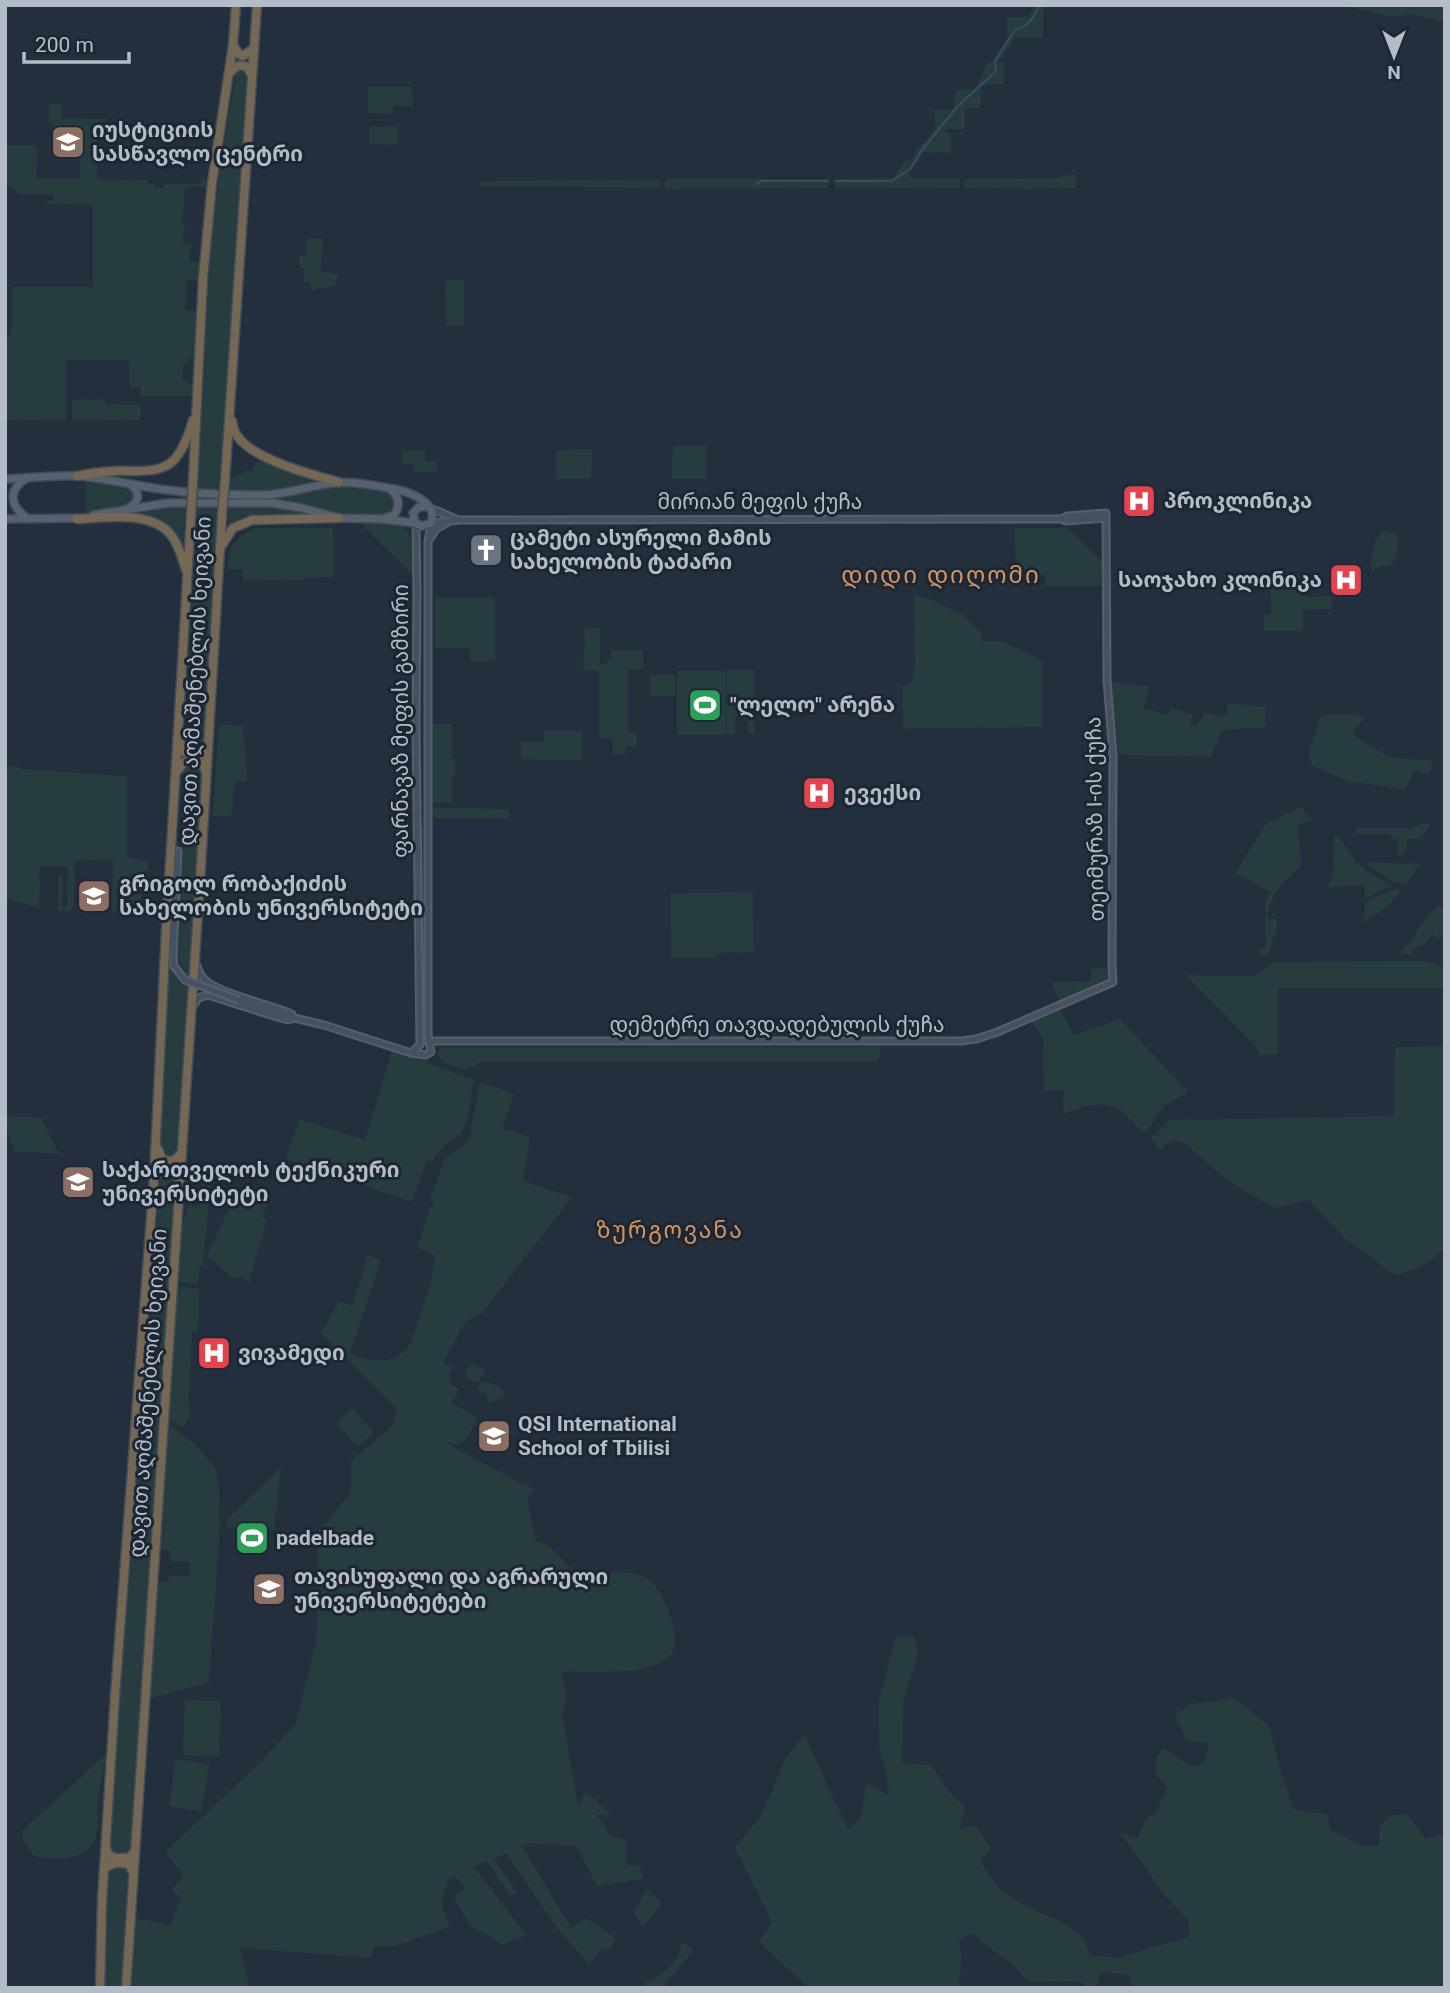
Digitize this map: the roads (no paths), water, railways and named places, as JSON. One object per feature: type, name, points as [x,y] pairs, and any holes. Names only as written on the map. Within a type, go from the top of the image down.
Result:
[{"type":"highway","points":[[229,75],[236,5]]},
{"type":"highway","name":"დავით აღმაშენებლის ხეივანი","points":[[126,1988],[257,5]]},
{"type":"highway","points":[[233,45],[243,56],[254,48]]},
{"type":"highway","points":[[229,75],[235,67],[245,65],[253,77]]},
{"type":"highway","name":"დავით აღმაშენებლის ხეივანი","points":[[100,1988],[105,1840],[149,1264],[202,291],[212,183],[229,75]]},
{"type":"highway","points":[[77,476],[113,471],[154,470],[170,463],[185,443],[197,404]]},
{"type":"highway","points":[[230,405],[236,434],[251,449],[299,471],[340,482]]},
{"type":"highway","points":[[220,547],[233,528],[252,520],[339,518]]},
{"type":"highway","points":[[77,519],[143,519],[155,522],[171,535],[188,576]]},
{"type":"highway","points":[[179,733],[185,753],[202,755],[209,745]]},
{"type":"highway","points":[[176,773],[185,761],[195,761],[203,764],[207,779]]},
{"type":"highway","points":[[173,838],[178,851]]},
{"type":"highway","points":[[156,1143],[160,1156],[165,1161],[174,1161],[181,1153]]},
{"type":"highway","points":[[154,1178],[161,1169],[169,1168],[175,1171],[179,1184]]},
{"type":"highway","points":[[105,1840],[107,1853],[112,1857],[129,1858],[136,1850]]},
{"type":"highway","points":[[104,1870],[111,1864],[126,1864],[132,1867],[134,1875]]},
{"type":"main road","name":"მირიან მეფის ქუჩა","points":[[5,479],[77,476],[174,491],[228,494],[275,494],[340,482],[388,488],[414,496],[429,507],[459,520]]},
{"type":"main road","points":[[27,478],[18,484],[13,500],[15,508],[29,519]]},
{"type":"main road","points":[[128,483],[138,494],[136,503],[128,509]]},
{"type":"main road","points":[[381,519],[392,516],[398,507],[396,495],[388,488]]},
{"type":"main road","points":[[5,519],[77,519],[176,503],[272,503],[339,518],[400,520],[422,526],[431,523],[433,513],[429,507],[414,510],[415,523]]},
{"type":"main road","name":"მირიან მეფის ქუჩა","points":[[431,523],[451,520],[1106,515]]},
{"type":"main road","name":"თეიმურაზ I-ის ქუჩა","points":[[1106,515],[1107,657],[1114,755],[1113,982]]},
{"type":"main road","points":[[400,520],[411,528],[417,537]]},
{"type":"main road","points":[[428,541],[436,529],[451,520]]},
{"type":"main road","name":"ფარნავაზ მეფის გამზირი","points":[[415,523],[419,1046]]},
{"type":"main road","name":"ფარნავაზ მეფის გამზირი","points":[[431,523],[428,541],[428,1033],[431,1042]]},
{"type":"main road","points":[[417,537],[420,530],[424,529],[429,534]]},
{"type":"main road","points":[[416,714],[428,714]]},
{"type":"main road","points":[[178,851],[174,966],[183,978],[194,984],[298,1017]]},
{"type":"main road","points":[[195,962],[202,977],[208,982],[298,1017],[422,1055],[428,1054],[444,1042]]},
{"type":"main road","name":"დემეტრე თავდადებულის ქუჩა","points":[[431,1042],[962,1041],[995,1033],[1113,982]]},
{"type":"main road","points":[[191,1010],[198,998],[208,995],[285,1020],[298,1017]]},
{"type":"main road","points":[[411,1053],[424,1042],[431,1042],[431,1051]]},
{"type":"main road","points":[[419,1046],[422,1055]]},
{"type":"waterway","points":[[835,181],[892,181],[910,169],[957,107],[996,71],[995,61],[1015,30],[1030,21],[1040,5]]},
{"type":"waterway","points":[[756,184],[761,181],[828,181]]},
{"type":"place","name":"იუსტიციის სასწავლო ცენტრი","points":[[68,142]]},
{"type":"place","name":"პროკლინიკა","points":[[1139,501]]},
{"type":"place","name":"ცამეტი ასურელი მამის სახელობის ტაძარი","points":[[486,550]]},
{"type":"place","name":"საოჯახო კლინიკა","points":[[1346,580]]},
{"type":"place","name":"\"ლელო\" არენა","points":[[705,705]]},
{"type":"place","name":"ევექსი","points":[[819,793]]},
{"type":"place","name":"გრიგოლ რობაქიძის სახელობის უნივერსიტეტი","points":[[94,896]]},
{"type":"place","name":"საქართველოს ტექნიკური უნივერსიტეტი","points":[[78,1182]]},
{"type":"place","name":"ვივამედი","points":[[214,1353]]},
{"type":"place","name":"QSI International School of Tbilisi","points":[[494,1436]]},
{"type":"place","name":"padelbade","points":[[252,1538]]},
{"type":"place","name":"თავისუფალი და აგრარული უნივერსიტეტები","points":[[269,1589]]},
{"type":"district","name":"დიდი დიღომი","points":[[941,575]]},
{"type":"district","name":"ზურგოვანა","points":[[670,1230]]}]
